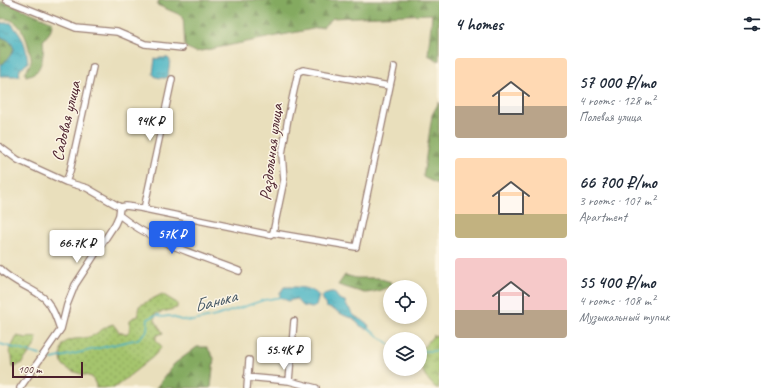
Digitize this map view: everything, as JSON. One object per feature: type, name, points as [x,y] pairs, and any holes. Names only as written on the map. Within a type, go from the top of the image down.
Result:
[{"type":"street","points":[[7,0],[76,28],[118,32],[145,44],[182,48]]},
{"type":"street","name":"Садовая улица","points":[[66,182],[70,171],[93,67]]},
{"type":"street","points":[[0,147],[18,160],[66,182],[87,188],[120,207],[126,206],[144,209],[270,235],[273,233],[356,247],[394,67]]},
{"type":"street","name":"Раздольная улица","points":[[273,233],[284,180],[282,154],[298,72],[303,70],[389,86]]},
{"type":"street","points":[[144,209],[172,79]]},
{"type":"street","points":[[20,388],[61,329],[67,305],[75,285],[115,224],[120,207]]},
{"type":"street","points":[[119,214],[132,225],[157,240],[239,271]]},
{"type":"street","points":[[0,269],[18,283],[44,298],[54,312],[61,329]]},
{"type":"street","points":[[289,381],[294,321]]},
{"type":"street","points":[[246,388],[249,360]]},
{"type":"street","points":[[247,377],[289,381],[316,388]]},
{"type":"green space","points":[[159,0],[439,0],[439,61],[428,55],[432,14],[333,18],[323,27],[196,52],[185,47],[183,16],[157,5]]},
{"type":"green space","points":[[0,2],[8,3],[53,22],[50,32],[43,41],[43,53],[40,66],[34,73],[26,76],[25,73],[31,63],[31,59],[26,38],[20,28],[12,20],[0,19]]},
{"type":"green space","points":[[0,37],[9,41],[14,49],[3,64],[0,64]]},
{"type":"green space","points":[[439,102],[439,185],[423,177],[432,115]]},
{"type":"green space","points":[[345,275],[356,278],[378,278],[384,280],[383,280],[383,289],[374,292],[364,293],[338,285]]},
{"type":"green space","points":[[162,294],[177,303],[177,308],[155,314],[155,320],[163,333],[156,336],[156,340],[162,347],[153,357],[114,388],[96,388],[92,377],[64,366],[61,361],[61,352],[62,346],[65,342],[72,339],[92,336],[113,324],[119,332],[125,334],[130,331],[130,320],[139,316],[139,306]]},
{"type":"green space","points":[[439,335],[439,388],[436,388],[425,376],[427,376],[427,343],[433,336]]},
{"type":"green space","points":[[17,336],[26,338],[37,337],[36,344],[22,363],[13,368],[12,357],[9,352]]},
{"type":"green space","points":[[197,347],[207,347],[214,358],[211,388],[156,388],[174,364]]},
{"type":"water","points":[[0,23],[11,23],[21,37],[25,46],[28,63],[20,69],[19,76],[0,76],[0,64],[3,64],[14,49],[9,41],[0,37]]},
{"type":"water","points":[[168,58],[170,60],[168,75],[166,78],[160,78],[153,74],[155,59]]},
{"type":"water","points":[[284,287],[312,290],[319,296],[316,306],[312,308],[302,306],[296,299],[288,301],[280,297],[280,293]]},
{"type":"water","points":[[334,292],[339,299],[345,301],[352,313],[366,322],[369,326],[368,328],[366,329],[359,325],[353,318],[326,307],[322,297],[324,294]]},
{"type":"waterway","name":"Банька","points":[[44,356],[52,359],[138,339],[147,331],[148,319],[154,316],[169,316],[181,320],[193,321],[216,316],[264,300],[282,297]]},
{"type":"waterway","name":"Банька","points":[[368,328],[383,340]]},
{"type":"waterway","name":"Банька","points":[[0,344],[40,355]]},
{"type":"waterway","name":"Банька","points":[[427,351],[439,351]]}]
